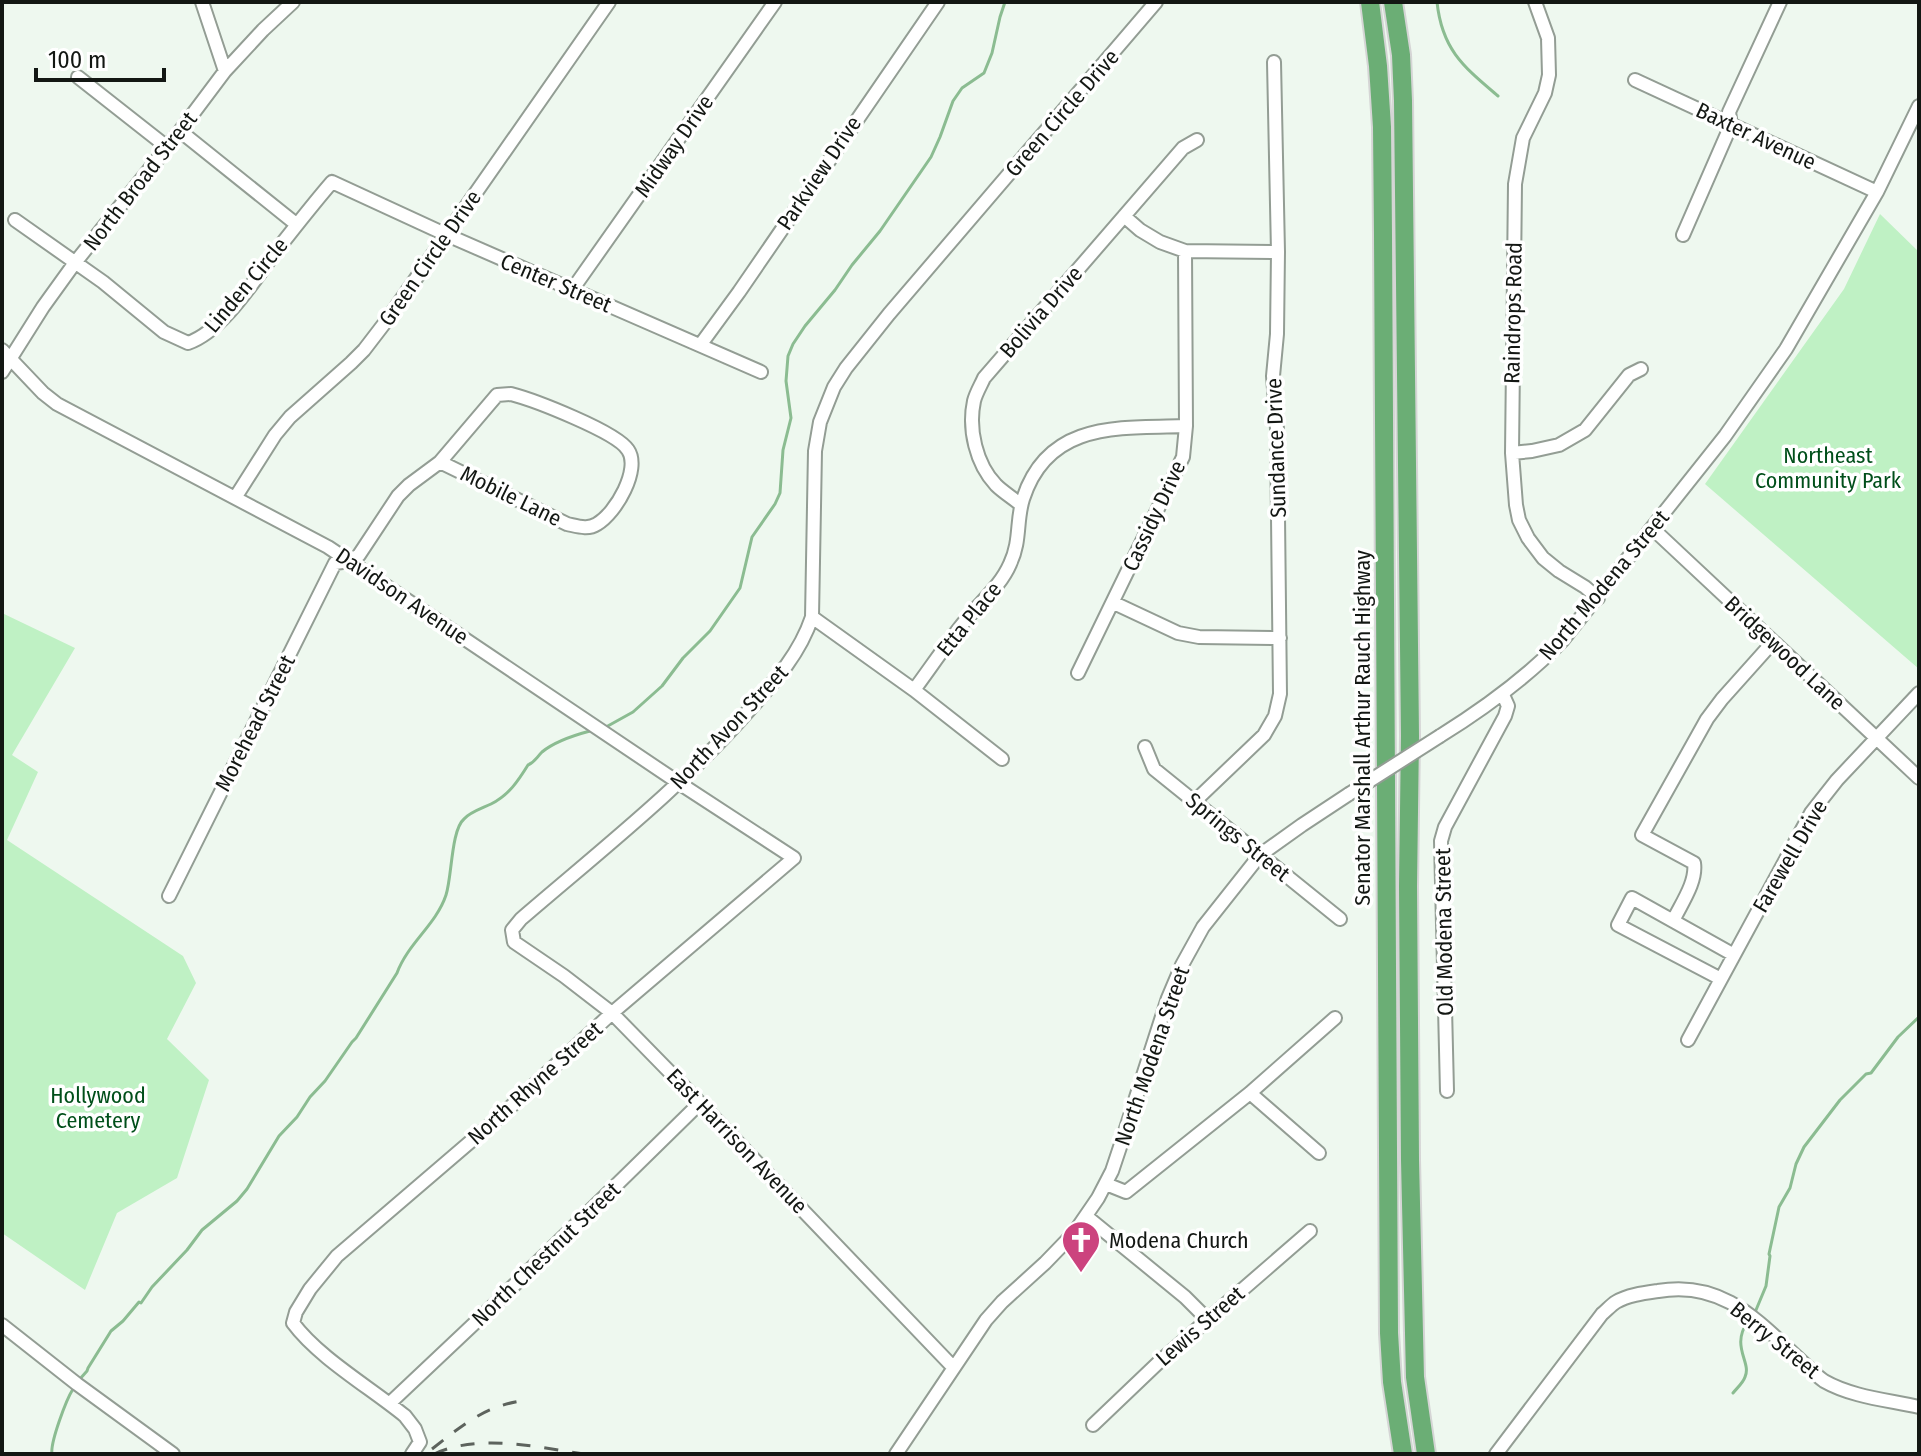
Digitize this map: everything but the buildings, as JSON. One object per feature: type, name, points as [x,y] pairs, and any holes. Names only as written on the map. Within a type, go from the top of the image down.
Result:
[{"type":"highway","name":"Senator Marshall Arthur Rauch Highway","points":[[1370,2],[1382,127],[1389,1333],[1392,1382],[1403,1454]]},
{"type":"highway","name":"Senator Marshall Arthur Rauch Highway","points":[[1393,2],[1401,55],[1404,163],[1410,736],[1410,1160],[1415,1377],[1426,1454]]},
{"type":"street","points":[[202,2],[225,71]]},
{"type":"street","name":"North Broad Street","points":[[2,372],[6,354],[225,71],[293,2]]},
{"type":"street","name":"Green Circle Drive","points":[[235,498],[275,435],[308,400],[364,350],[609,2]]},
{"type":"street","name":"Midway Drive","points":[[572,290],[775,2]]},
{"type":"street","name":"Parkview Drive","points":[[701,344],[938,2]]},
{"type":"street","name":"Green Circle Drive","points":[[823,413],[846,368],[1156,2]]},
{"type":"street","name":"Raindrops Road","points":[[1535,2],[1548,38],[1549,75],[1545,93],[1523,138],[1515,184],[1512,453],[1516,505],[1528,538],[1543,558],[1598,598]]},
{"type":"street","points":[[1683,235],[1731,125],[1729,112],[1780,2]]},
{"type":"street","name":"Sundance Drive","points":[[1194,802],[1264,735],[1275,716],[1280,694],[1277,429],[1273,376],[1278,252],[1274,62]]},
{"type":"street","points":[[78,77],[167,147]]},
{"type":"street","name":"Baxter Avenue","points":[[1635,80],[1877,192]]},
{"type":"street","name":"North Modena Street","points":[[896,1454],[979,1330],[1002,1302],[1059,1250],[1087,1217],[1106,1184],[1121,1144],[1168,998],[1203,927],[1260,855],[1503,695],[1562,641],[1725,436],[1777,362],[1877,192],[1919,106]]},
{"type":"street","name":"Linden Circle","points":[[180,131],[296,224]]},
{"type":"street","name":"Bolivia Drive","points":[[1021,505],[994,483],[982,464],[973,429],[975,399],[984,378],[1183,148],[1197,140]]},
{"type":"street","name":"Linden Circle","points":[[74,264],[103,282],[164,332],[188,343],[201,339],[222,320],[332,182],[351,191]]},
{"type":"street","name":"Center Street","points":[[351,191],[761,372]]},
{"type":"street","points":[[1124,216],[1160,242],[1185,251],[1278,252]]},
{"type":"street","points":[[15,220],[74,264]]},
{"type":"street","name":"Cassidy Drive","points":[[1078,673],[1183,457],[1186,426],[1185,251]]},
{"type":"street","name":"Davidson Avenue","points":[[6,354],[57,404],[350,561],[794,858]]},
{"type":"street","points":[[1512,453],[1559,445],[1585,430],[1629,375],[1641,369]]},
{"type":"street","name":"Mobile Lane","points":[[350,561],[359,555],[398,496],[440,462],[497,395],[511,394],[529,399],[618,438],[630,451],[634,464],[627,484],[609,514],[596,525],[583,528],[567,524],[440,462]]},
{"type":"street","name":"North Avon Street","points":[[512,930],[679,783],[738,723],[789,663],[805,637],[812,617],[815,451],[823,413]]},
{"type":"street","name":"Etta Place","points":[[914,690],[965,621],[997,587],[1010,565],[1018,543],[1021,505],[1032,475],[1049,455],[1089,432],[1129,427],[1186,426]]},
{"type":"street","name":"Bridgewood Lane","points":[[1652,528],[1919,778]]},
{"type":"street","name":"Morehead Street","points":[[169,896],[335,563],[350,561]]},
{"type":"street","points":[[1114,603],[1178,633],[1199,637],[1280,638]]},
{"type":"street","points":[[812,617],[914,690],[1002,759]]},
{"type":"street","points":[[1673,921],[1695,870],[1694,863],[1642,835],[1707,719],[1773,642]]},
{"type":"street","name":"Farewell Drive","points":[[1688,1040],[1811,813],[1837,780],[1919,693]]},
{"type":"street","name":"Old Modena Street","points":[[1447,1091],[1441,841],[1445,827],[1505,716],[1508,706],[1503,695]]},
{"type":"street","name":"Springs Street","points":[[1145,747],[1154,769],[1340,919]]},
{"type":"street","name":"North Rhyne Street","points":[[390,1403],[318,1349],[293,1323],[310,1289],[337,1256],[505,1112],[612,1013],[794,858]]},
{"type":"street","points":[[1721,979],[1618,925],[1632,898],[1734,955]]},
{"type":"street","name":"East Harrison Avenue","points":[[512,930],[514,942],[612,1013],[953,1367]]},
{"type":"street","points":[[1106,1184],[1126,1192],[1250,1093],[1335,1018]]},
{"type":"street","points":[[1250,1093],[1319,1153]]},
{"type":"street","name":"North Chestnut Street","points":[[390,1403],[700,1103]]},
{"type":"street","points":[[1087,1217],[1185,1297],[1208,1320]]},
{"type":"street","name":"Lewis Street","points":[[1093,1425],[1159,1362],[1310,1231]]},
{"type":"street","name":"Berry Street","points":[[1496,1454],[1602,1314],[1616,1302],[1639,1294],[1676,1290],[1707,1293],[1728,1300],[1748,1313],[1822,1379],[1843,1390],[1919,1407]]},
{"type":"street","points":[[2,1325],[173,1454]]},
{"type":"street","points":[[390,1403],[415,1429],[420,1442],[412,1454]]},
{"type":"green space","name":"Northeast Community Park","points":[[1880,214],[1919,252],[1919,669],[1705,484],[1844,289]]},
{"type":"green space","name":"Hollywood Cemetery","points":[[2,613],[75,648],[12,755],[38,772],[7,840],[183,956],[196,983],[167,1039],[209,1080],[177,1178],[117,1213],[85,1290],[2,1233]]},
{"type":"waterway","points":[[606,727],[633,712],[662,686],[683,658],[710,631],[740,588],[752,537],[780,493],[783,450],[791,418],[786,381],[788,356],[793,344],[880,231],[931,157],[953,101],[962,88],[984,73],[1005,2]]},
{"type":"waterway","points":[[1437,2],[1444,33],[1457,56],[1498,96]]},
{"type":"waterway","points":[[79,1380],[111,1331],[141,1303],[202,1230],[247,1189],[279,1136],[297,1117],[356,1038],[408,952],[441,906],[448,887],[457,833],[464,819],[503,796],[528,765],[547,748],[590,731]]},
{"type":"waterway","points":[[1756,1310],[1766,1286],[1779,1207],[1790,1188],[1804,1147],[1840,1100],[1866,1074],[1871,1073],[1898,1037],[1919,1017]]},
{"type":"waterway","points":[[1733,1393],[1743,1381],[1746,1371],[1741,1339],[1748,1321]]},
{"type":"waterway","points":[[52,1454],[59,1422],[73,1389]]},
{"type":"railway","points":[[432,1449],[488,1411],[529,1400]]},
{"type":"railway","points":[[434,1454],[470,1444],[489,1443],[584,1454]]},
{"type":"place","name":"Modena Church","points":[[1081,1274]]}]
